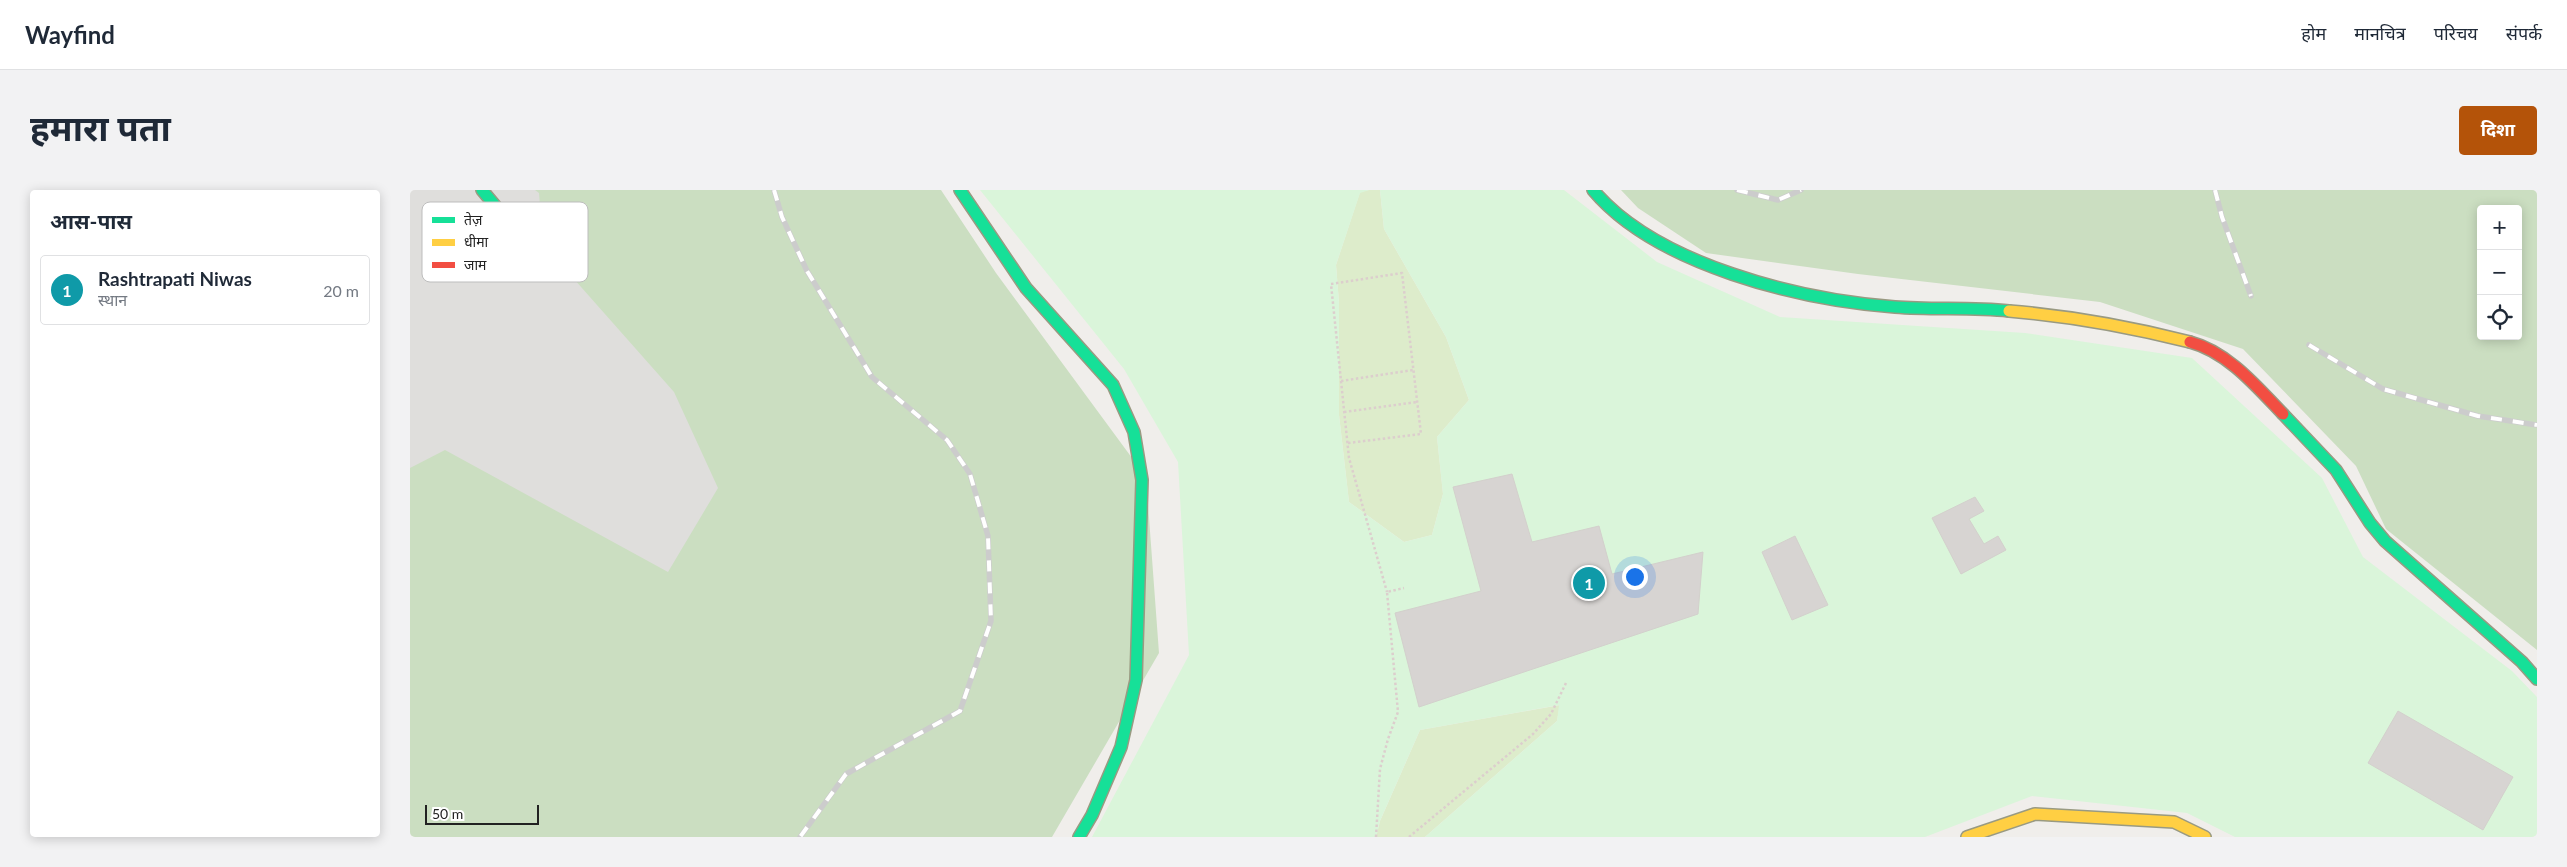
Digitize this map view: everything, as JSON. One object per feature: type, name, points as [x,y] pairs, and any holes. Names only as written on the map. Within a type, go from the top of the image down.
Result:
[{"type":"street","points":[[482,190],[492,202]]},
{"type":"street","points":[[960,190],[1026,288],[1113,385],[1134,432],[1142,480],[1136,680],[1121,747],[1092,815],[1079,837]]},
{"type":"street","points":[[1593,190],[1604,203],[1653,240],[1733,274],[1812,296],[1836,301],[1896,307],[1991,309],[2061,315],[2151,332],[2201,345],[2224,358],[2256,386],[2336,470],[2370,523],[2384,540],[2522,662],[2537,679]]},
{"type":"street","points":[[1967,837],[2035,814],[2174,822],[2205,837]]},
{"type":"path","points":[[1348,443],[1421,434],[1402,273],[1331,284],[1349,458],[1387,592],[1398,712],[1380,769],[1376,837]]},
{"type":"path","points":[[1341,381],[1413,370]]},
{"type":"path","points":[[1344,412],[1417,402]]},
{"type":"path","points":[[1387,592],[1404,588]]},
{"type":"path","points":[[1409,837],[1533,734],[1551,714],[1566,683]]},
{"type":"shaded area","points":[[410,190],[565,190],[573,202],[422,202],[422,282],[588,282],[588,224],[831,586],[658,649],[410,476]]},
{"type":"green space","points":[[535,190],[941,190],[996,273],[1146,477],[1159,653],[1052,837],[410,837],[410,468],[445,450],[668,572],[718,488],[674,392],[577,282],[588,282],[588,202],[540,202],[539,193]]},
{"type":"green space","points":[[980,190],[1369,190],[1360,193],[1336,265],[1339,303],[1339,415],[1349,502],[1404,542],[1432,535],[1443,494],[1437,437],[1469,400],[1446,337],[1384,229],[1380,190],[1564,190],[1657,262],[1780,317],[2025,333],[2192,358],[2322,478],[2363,557],[2512,671],[2537,697],[2537,837],[2235,837],[2187,813],[2032,796],[1925,837],[1425,837],[1557,721],[1559,705],[1420,730],[1380,821],[1376,837],[1092,837],[1189,655],[1178,462],[1124,369]]},
{"type":"green space","points":[[1380,190],[1384,229],[1446,337],[1469,400],[1437,437],[1443,494],[1432,535],[1404,542],[1349,502],[1339,415],[1339,303],[1336,265],[1360,192]]},
{"type":"green space","points":[[1621,190],[2537,190],[2537,650],[2386,529],[2356,466],[2243,349],[2100,302],[1858,274],[1706,253],[1638,208]]},
{"type":"green space","points":[[1560,705],[1557,721],[1425,837],[1376,837],[1380,821],[1420,730]]},
{"type":"building","points":[[1512,474],[1532,542],[1599,526],[1612,574],[1703,552],[1698,614],[1419,707],[1395,613],[1481,591],[1453,487]]},
{"type":"building","points":[[1975,497],[1984,511],[1969,519],[1984,544],[1998,536],[2006,550],[1961,574],[1932,518]]},
{"type":"building","points":[[1795,536],[1828,605],[1792,620],[1762,552]]},
{"type":"building","points":[[2398,711],[2513,777],[2483,830],[2368,763]]},
{"type":"railway","points":[[774,190],[782,217],[807,271],[872,377],[947,440],[970,474],[988,536],[991,621],[960,711],[846,774],[800,837]]},
{"type":"railway","points":[[1737,190],[1778,200],[1801,190]]},
{"type":"railway","points":[[2215,190],[2222,217],[2251,296]]},
{"type":"railway","points":[[2309,345],[2383,389],[2478,416],[2537,425]]},
{"type":"traffic: fast","points":[[482,190],[492,202]]},
{"type":"traffic: fast","points":[[960,190],[1026,288],[1113,385],[1134,432],[1142,480],[1136,680],[1121,747],[1092,815],[1079,837]]},
{"type":"traffic: fast","points":[[1593,190],[1620,216],[1653,239],[1691,258],[1732,274],[1774,287],[1857,303],[1895,307],[2009,311]]},
{"type":"traffic: fast","points":[[2283,414],[2336,470],[2370,523],[2385,541],[2522,662],[2537,679]]},
{"type":"traffic: slow","points":[[2009,311],[2100,323],[2190,342]]},
{"type":"traffic: slow","points":[[1967,837],[2035,814],[2174,822],[2205,837]]},
{"type":"traffic: jam","points":[[2190,342],[2204,347],[2229,362],[2252,382],[2283,414]]},
{"type":"place","name":"Rashtrapati Niwas","points":[[1589,583]]}]
